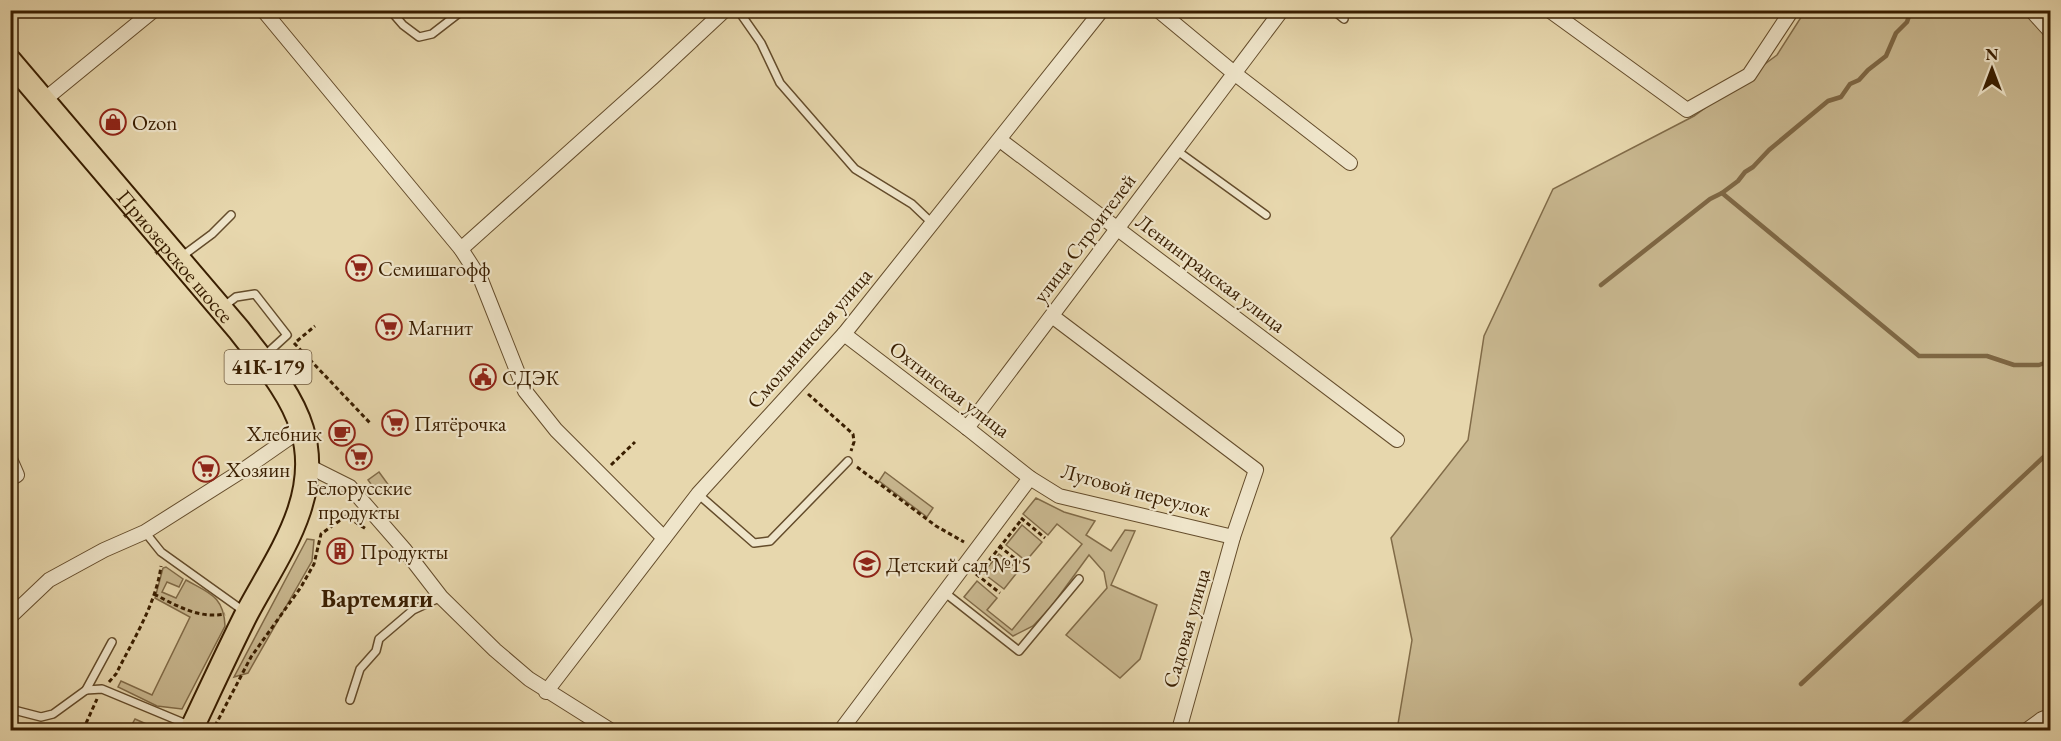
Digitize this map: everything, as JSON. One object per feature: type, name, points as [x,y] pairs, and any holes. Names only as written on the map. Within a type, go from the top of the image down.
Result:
[{"type":"main road","name":"Приозерское шоссе","points":[[10,61],[179,258],[261,358],[275,376],[302,429],[308,466],[298,515],[272,571],[245,612],[199,729]]},
{"type":"street","points":[[44,100],[154,10]]},
{"type":"street","points":[[262,10],[461,249],[481,280],[525,392],[556,430],[664,538]]},
{"type":"street","points":[[461,249],[653,78],[725,10]]},
{"type":"street","name":"Смольнинская улица","points":[[546,692],[698,494],[844,334],[1102,10]]},
{"type":"street","points":[[1158,10],[1234,73],[1350,163]]},
{"type":"street","name":"улица Строителей","points":[[967,428],[1282,10]]},
{"type":"street","points":[[1549,10],[1687,110],[1749,75],[1792,10]]},
{"type":"street","points":[[2031,10],[2050,31]]},
{"type":"street","name":"Ленинградская улица","points":[[1000,140],[1396,440]]},
{"type":"street","name":"Садовая улица","points":[[1052,316],[1256,470],[1233,537],[1179,730]]},
{"type":"street","name":"Охтинская улица","points":[[844,334],[1030,478]]},
{"type":"street","points":[[10,617],[49,580],[104,550],[145,532],[243,470],[302,429]]},
{"type":"street","points":[[10,459],[14,477]]},
{"type":"street","points":[[308,466],[350,487],[404,549],[441,597],[495,650],[546,692],[610,730]]},
{"type":"street","points":[[841,730],[1030,478]]},
{"type":"street","name":"Луговой переулок","points":[[1030,478],[1059,496],[1233,537]]},
{"type":"street","points":[[2027,730],[2050,716]]},
{"type":"lane","points":[[390,10],[403,25],[419,36],[432,34],[463,10]]},
{"type":"lane","points":[[738,10],[761,43],[780,83],[855,169],[912,204],[933,224]]},
{"type":"lane","points":[[1333,10],[1344,19]]},
{"type":"lane","points":[[1176,150],[1266,215]]},
{"type":"lane","points":[[179,258],[206,239],[231,215]]},
{"type":"lane","points":[[220,309],[236,297],[255,294],[287,335],[261,358]]},
{"type":"lane","points":[[698,494],[754,543],[770,542],[848,461]]},
{"type":"lane","points":[[145,532],[161,552],[245,612]]},
{"type":"lane","points":[[944,592],[1019,651],[1079,579]]},
{"type":"lane","points":[[350,700],[360,669],[376,651],[379,639],[413,610],[441,597]]},
{"type":"lane","points":[[10,709],[40,717],[53,714],[86,690],[112,642]]},
{"type":"lane","points":[[86,690],[102,689],[199,729]]},
{"type":"path","points":[[287,335],[371,424]]},
{"type":"path","points":[[799,385],[853,435],[854,442],[848,461],[936,526],[976,550]]},
{"type":"path","points":[[600,475],[635,442]]},
{"type":"path","points":[[1007,508],[1045,538]]},
{"type":"path","points":[[199,729],[301,587],[314,564],[321,534],[346,516],[366,529]]},
{"type":"path","points":[[977,575],[1022,519]]},
{"type":"path","points":[[986,536],[1023,565]]},
{"type":"path","points":[[83,730],[102,689],[116,674],[154,594],[162,567],[161,552]]},
{"type":"path","points":[[965,565],[1000,593]]},
{"type":"path","points":[[154,594],[188,611],[214,616],[245,612]]},
{"type":"shaded area","points":[[1805,11],[2050,11],[2050,730],[1397,730],[1412,640],[1391,538],[1468,440],[1484,336],[1553,189],[1694,116],[1777,55]]},
{"type":"shaded area","points":[[379,472],[390,487],[379,495],[368,480]]},
{"type":"shaded area","points":[[885,472],[933,508],[927,517],[879,481]]},
{"type":"shaded area","points":[[1036,498],[1064,512],[1095,521],[1086,535],[1111,551],[1125,530],[1135,531],[1111,585],[1157,605],[1140,659],[1120,678],[1066,635],[1107,588],[1104,572],[1089,555],[1051,607],[1033,626],[1013,636],[964,597],[977,581],[997,598],[987,610],[1012,630],[1082,544],[1057,524],[1048,535],[1023,514]]},
{"type":"shaded area","points":[[1022,525],[1042,542],[1026,561],[1006,545]]},
{"type":"shaded area","points":[[307,539],[314,540],[312,561],[248,673],[234,677]]},
{"type":"shaded area","points":[[999,554],[1019,570],[1004,589],[983,573]]},
{"type":"shaded area","points":[[166,567],[183,579],[179,587],[167,582],[162,592],[176,598],[186,580],[214,597],[222,608],[224,616],[225,626],[182,709],[157,706],[118,687],[121,681],[152,695],[190,617],[155,598],[163,568]]},
{"type":"shaded area","points":[[135,719],[160,730],[129,730]]},
{"type":"waterway","points":[[1722,193],[1738,181],[1769,150],[1828,101],[1841,97],[1850,84],[1859,80],[1886,56],[1896,33],[1907,22],[1911,10]]},
{"type":"waterway","points":[[1601,285],[1710,199],[1722,193],[1919,356],[1987,356],[2014,365],[2039,365],[2050,361]]},
{"type":"waterway","points":[[1801,684],[2050,451]]},
{"type":"waterway","points":[[1896,730],[2050,595]]},
{"type":"place","name":"Ozon","points":[[113,122]]},
{"type":"place","name":"Семишагофф","points":[[359,268]]},
{"type":"place","name":"Магнит","points":[[389,327]]},
{"type":"place","name":"СДЭК","points":[[483,377]]},
{"type":"place","name":"Пятёрочка","points":[[395,423]]},
{"type":"place","name":"Хлебник","points":[[342,433]]},
{"type":"place","name":"Белорусские продукты","points":[[359,457]]},
{"type":"place","name":"Хозяин","points":[[206,469]]},
{"type":"place","name":"Продукты","points":[[340,551]]},
{"type":"place","name":"Детский сад №15","points":[[867,564]]},
{"type":"district","name":"Вартемяги","points":[[377,598]]}]
